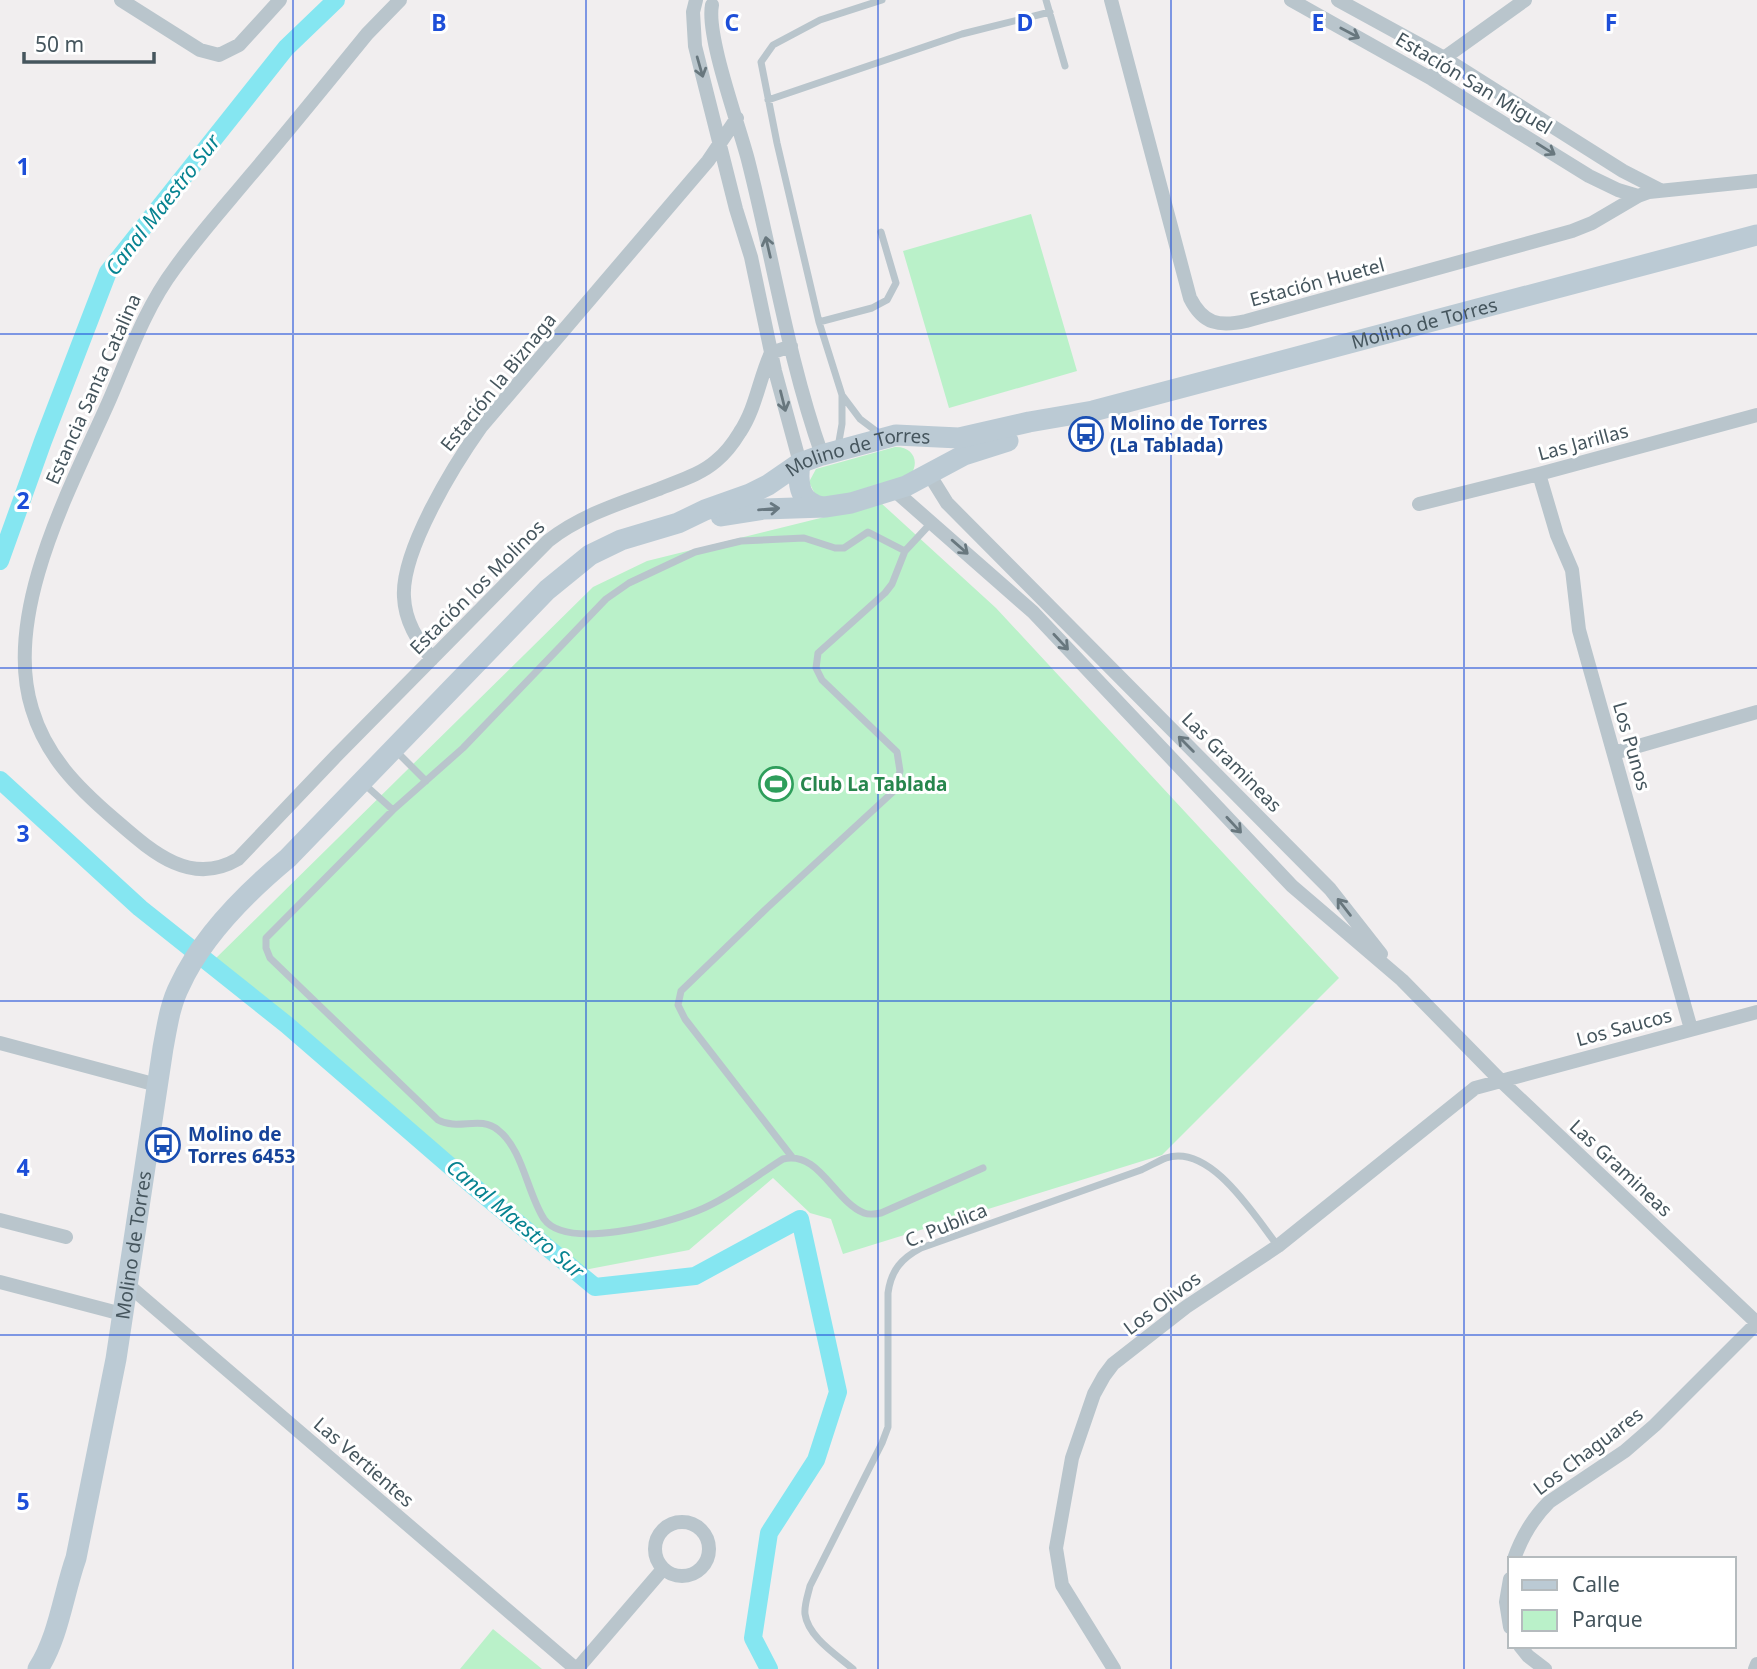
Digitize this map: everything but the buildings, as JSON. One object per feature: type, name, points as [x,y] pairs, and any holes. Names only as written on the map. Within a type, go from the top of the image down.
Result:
[{"type":"main road","name":"Molino de Torres","points":[[678,523],[705,510],[750,495],[800,463],[829,453],[895,436],[960,438],[1093,411],[1757,234]]},
{"type":"main road","name":"Molino de Torres","points":[[264,878],[288,858],[547,590],[590,555],[634,535],[678,523],[764,509],[825,507],[894,491],[964,455],[1093,411]]},
{"type":"main road","points":[[895,436],[918,443],[929,474]]},
{"type":"main road","points":[[800,463],[802,494],[811,504],[825,507]]},
{"type":"main road","name":"Molino de Torres","points":[[38,1669],[52,1641],[76,1558],[122,1314],[157,1084],[171,1010],[179,986],[192,962],[213,934],[264,878],[282,852],[432,701],[461,677]]},
{"type":"main road","name":"Molino de Torres","points":[[49,1669],[58,1654],[76,1588],[76,1558]]},
{"type":"street","points":[[121,0],[200,50],[219,55],[239,45],[280,0]]},
{"type":"street","name":"Estancia Santa Catalina","points":[[208,870],[188,869],[171,863],[157,853],[83,792],[57,761],[39,728],[28,694],[27,635],[35,587],[47,542],[62,503],[155,298],[174,268],[208,226],[367,34],[400,0]]},
{"type":"street","points":[[696,0],[693,12],[695,46],[717,155],[751,257],[771,353],[800,463]]},
{"type":"street","name":"Estación Huetel","points":[[1111,0],[1190,298],[1199,314],[1209,320],[1231,324],[1246,321],[1491,255],[1592,223],[1638,196],[1661,190],[1757,181]]},
{"type":"street","name":"Estación San Miguel","points":[[1290,0],[1432,79],[1589,176],[1638,196]]},
{"type":"street","name":"Estación San Miguel","points":[[1338,0],[1444,58],[1623,171],[1661,190]]},
{"type":"street","points":[[1432,79],[1444,58],[1525,0]]},
{"type":"street","points":[[712,2],[714,36],[749,162],[813,431],[829,453]]},
{"type":"street","points":[[1380,49],[1395,33]]},
{"type":"street","name":"Estación la Biznaga","points":[[432,659],[412,632],[405,608],[404,583],[416,544],[444,484],[481,428],[717,155],[737,118]]},
{"type":"street","points":[[717,155],[749,162]]},
{"type":"street","points":[[771,353],[791,346]]},
{"type":"street","name":"Estación los Molinos","points":[[208,870],[226,866],[238,859],[432,659],[561,531],[598,511],[684,479],[716,461],[729,448],[749,417],[771,353]]},
{"type":"street","name":"Las Jarillas","points":[[1419,504],[1757,415]]},
{"type":"street","name":"Las Gramineas","points":[[929,474],[947,503],[1330,889],[1402,980]]},
{"type":"street","name":"Los Punos","points":[[1539,474],[1557,535],[1572,569],[1579,630],[1691,1029]]},
{"type":"street","points":[[894,491],[932,522]]},
{"type":"street","name":"Las Gramineas","points":[[932,522],[1033,612],[1292,886],[1402,980],[1500,1081],[1757,1323]]},
{"type":"street","points":[[1614,753],[1757,712]]},
{"type":"street","name":"Los Saucos","points":[[1500,1081],[1757,1012]]},
{"type":"street","points":[[0,1043],[157,1084]]},
{"type":"street","name":"Los Olivos","points":[[1114,1669],[1062,1586],[1056,1548],[1069,1468],[1094,1394],[1104,1376],[1113,1364],[1156,1329],[1278,1246],[1466,1093],[1500,1081]]},
{"type":"street","points":[[0,1220],[66,1237]]},
{"type":"street","points":[[0,1282],[122,1314]]},
{"type":"street","name":"Las Vertientes","points":[[127,1284],[577,1669]]},
{"type":"street","name":"Los Chaguares","points":[[1515,1557],[1524,1533],[1549,1502],[1625,1451],[1655,1425],[1757,1323]]},
{"type":"street","points":[[577,1669],[663,1569]]},
{"type":"street","points":[[1508,1590],[1508,1614]]},
{"type":"street","points":[[1522,1648],[1545,1669]]},
{"type":"lane","points":[[829,453],[842,424],[842,395],[819,322],[761,62],[773,44],[820,20],[882,0]]},
{"type":"lane","points":[[1046,0],[1065,66]]},
{"type":"lane","points":[[768,100],[962,34],[1050,12]]},
{"type":"lane","points":[[819,322],[865,310],[887,300],[896,283],[881,232]]},
{"type":"lane","points":[[842,395],[867,426],[895,436]]},
{"type":"lane","points":[[792,1157],[685,1019],[678,1005],[681,990],[895,790],[900,771],[897,752],[822,680],[816,668],[818,653],[885,593],[892,584],[905,551],[932,522]]},
{"type":"lane","points":[[905,551],[867,532],[844,548],[835,548],[804,538],[741,541],[695,552],[662,566],[606,599],[463,748],[393,810],[266,938],[266,948],[270,958],[438,1120],[448,1125],[478,1122],[495,1127],[508,1138],[545,1220],[562,1231],[627,1231],[698,1211],[783,1159],[792,1157],[804,1159],[866,1214],[881,1213],[983,1168]]},
{"type":"lane","points":[[394,749],[426,782]]},
{"type":"lane","points":[[362,782],[393,810]]},
{"type":"lane","name":"C. Publica","points":[[853,1669],[811,1630],[805,1614],[805,1604],[810,1586],[888,1427],[888,1293],[893,1272],[900,1262],[921,1248],[1141,1170],[1167,1158],[1186,1158],[1206,1163],[1242,1200],[1278,1246]]},
{"type":"green space","points":[[1031,214],[1077,371],[949,408],[903,251]]},
{"type":"green space","points":[[895,447],[906,449],[913,456],[915,465],[910,476],[826,500],[816,496],[809,482],[816,469]]},
{"type":"green space","name":"Club La Tablada","points":[[881,503],[996,608],[1339,978],[1162,1155],[843,1254],[831,1219],[810,1213],[773,1178],[689,1250],[584,1270],[411,1129],[214,960],[593,587],[647,561]]},
{"type":"green space","points":[[493,1629],[542,1669],[460,1669]]},
{"type":"waterway","name":"Canal Maestro Sur","points":[[0,561],[108,272],[286,48],[336,0]]},
{"type":"waterway","name":"Canal Maestro Sur","points":[[0,780],[140,908],[287,1025],[473,1186],[595,1287],[695,1276],[800,1219],[838,1392],[816,1460],[769,1533],[753,1638],[769,1669]]},
{"type":"place","name":"Molino de Torres (La Tablada)","points":[[1086,434]]},
{"type":"place","name":"Club La Tablada","points":[[776,784]]},
{"type":"place","name":"Molino de Torres 6453","points":[[163,1145]]}]
